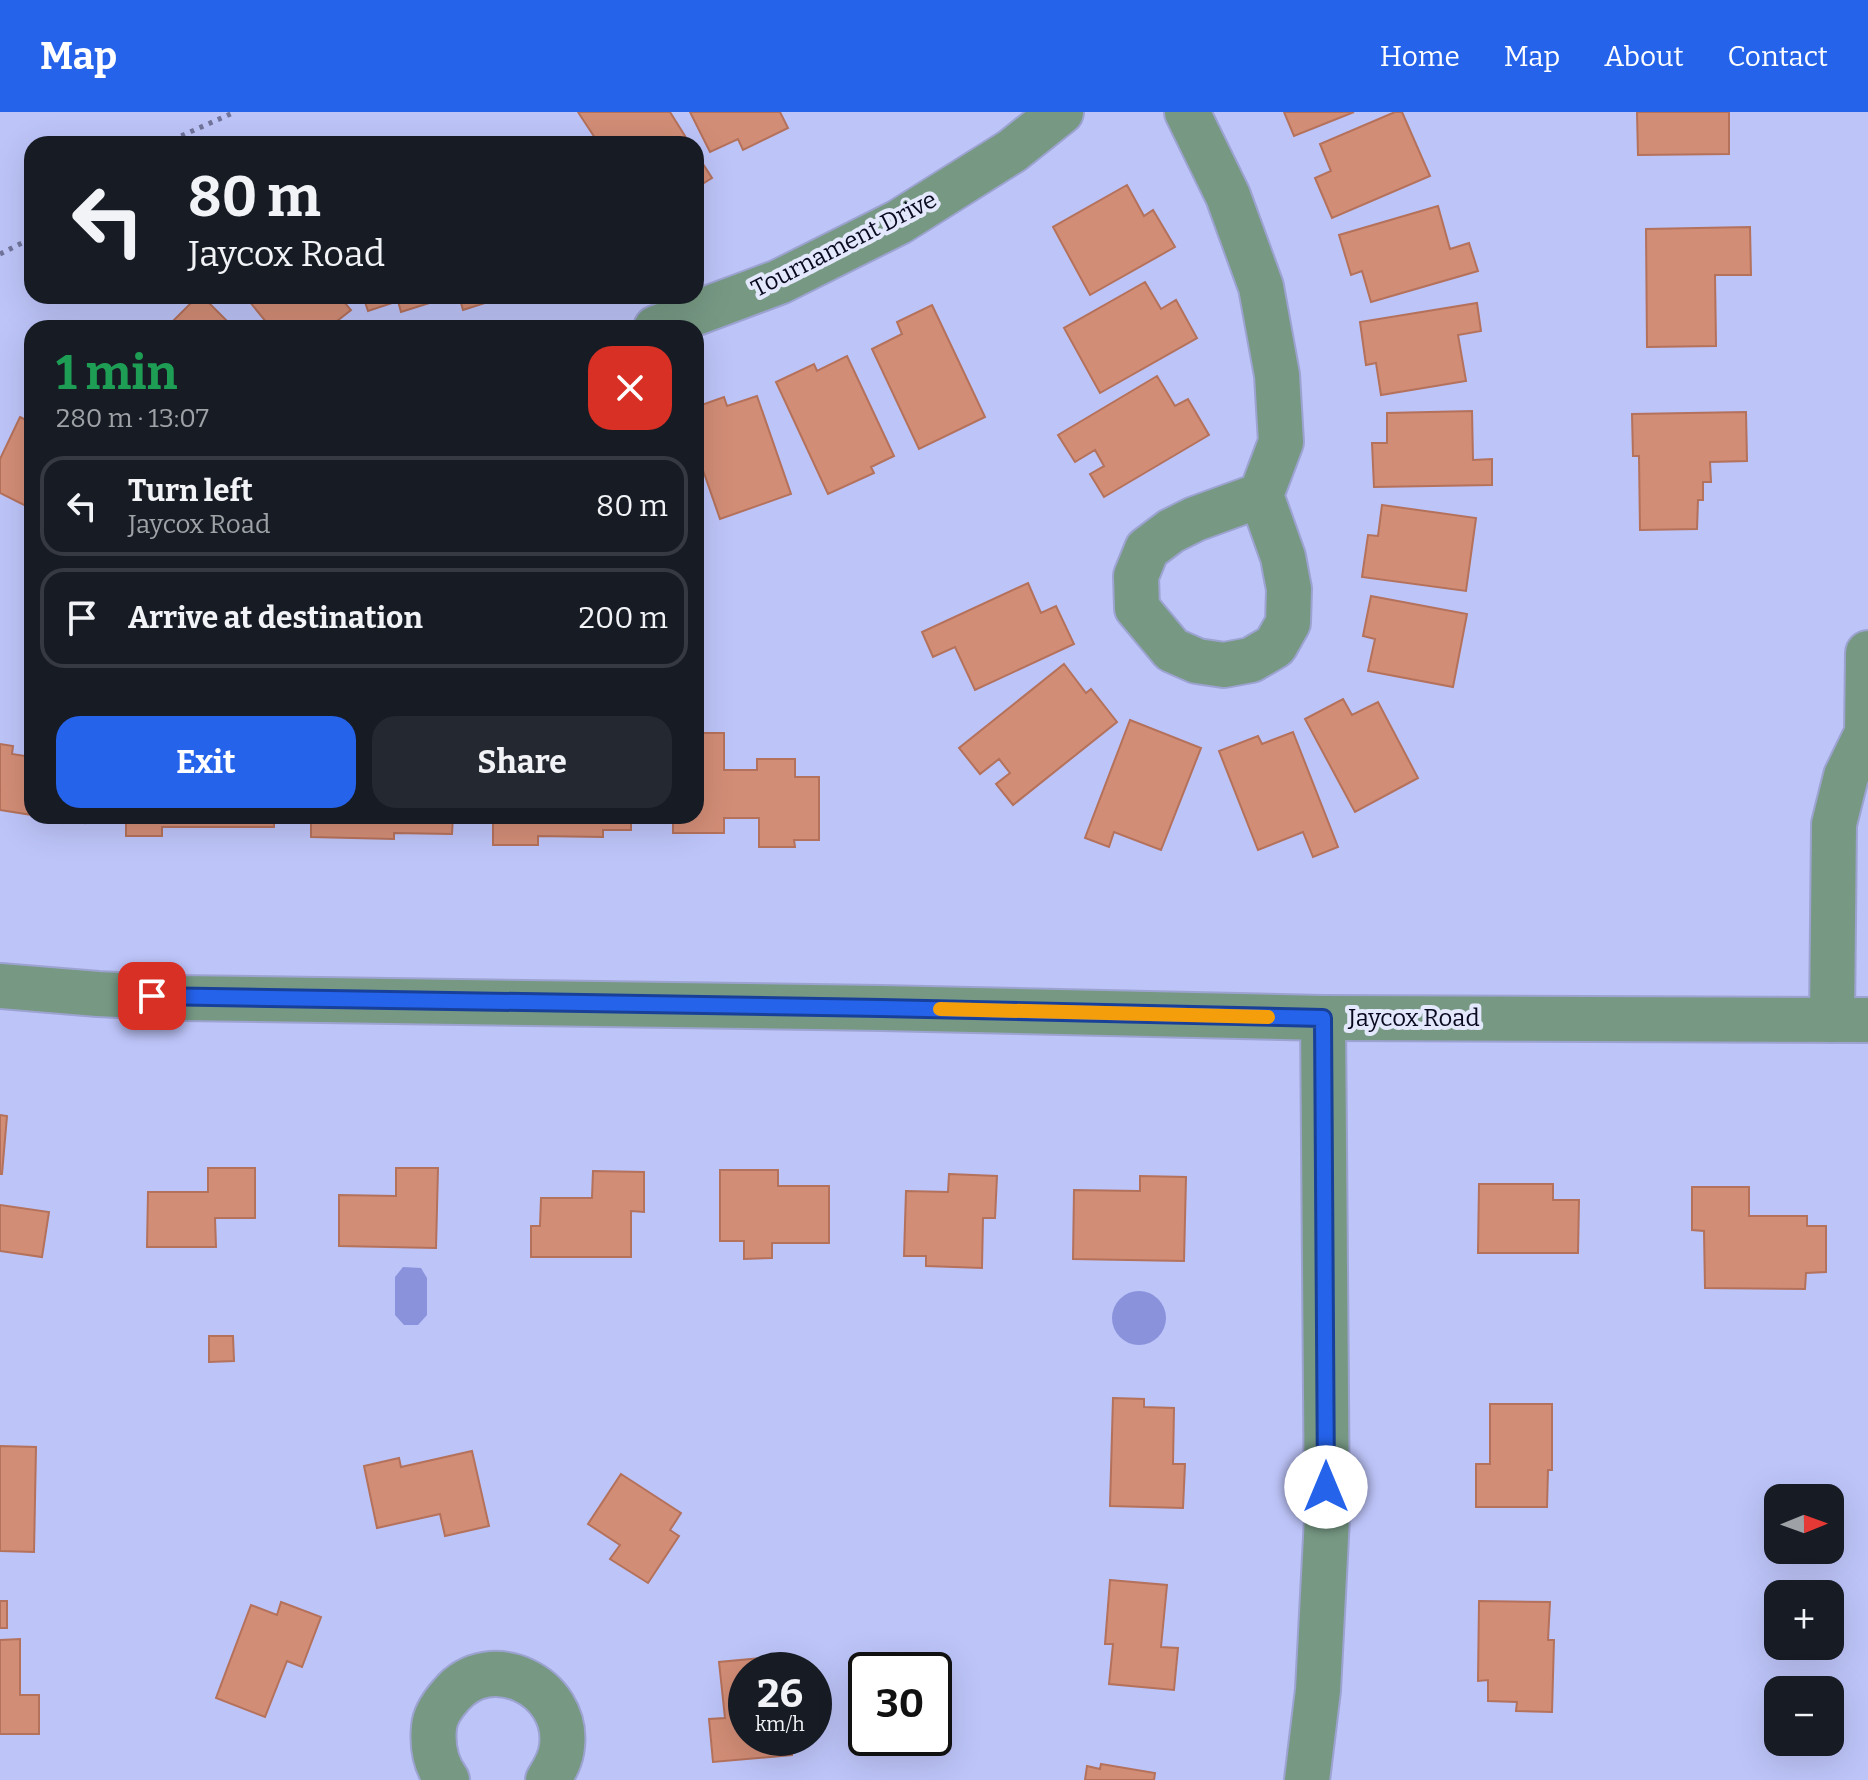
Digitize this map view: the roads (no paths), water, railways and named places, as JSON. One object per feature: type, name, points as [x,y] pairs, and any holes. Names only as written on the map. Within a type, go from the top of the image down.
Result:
[{"type":"street","name":"Tournament Drive","points":[[677,320],[779,282],[899,222],[1012,151],[1061,112]]},
{"type":"street","points":[[1187,112],[1228,196],[1261,287],[1277,375],[1281,442],[1261,495]]},
{"type":"street","points":[[1850,1020],[1834,824],[1846,776],[1868,734],[1868,653]]},
{"type":"street","name":"Jaycox Road","points":[[0,986],[180,998],[896,1008],[1323,1018],[1850,1020]]},
{"type":"street","points":[[1307,1780],[1318,1690],[1327,1518],[1323,1018]]},
{"type":"street","points":[[447,1780],[436,1760],[433,1741],[435,1722],[443,1704],[455,1689],[472,1679],[490,1674],[510,1675],[528,1682],[544,1693],[555,1709],[562,1727],[562,1747],[557,1765],[548,1780]]},
{"type":"water","points":[[403,1267],[421,1268],[427,1278],[427,1315],[418,1325],[404,1325],[395,1315],[395,1277]]},
{"type":"water","points":[[1139,1291],[1158,1299],[1166,1318],[1158,1337],[1139,1345],[1120,1337],[1112,1318],[1120,1299]]}]
